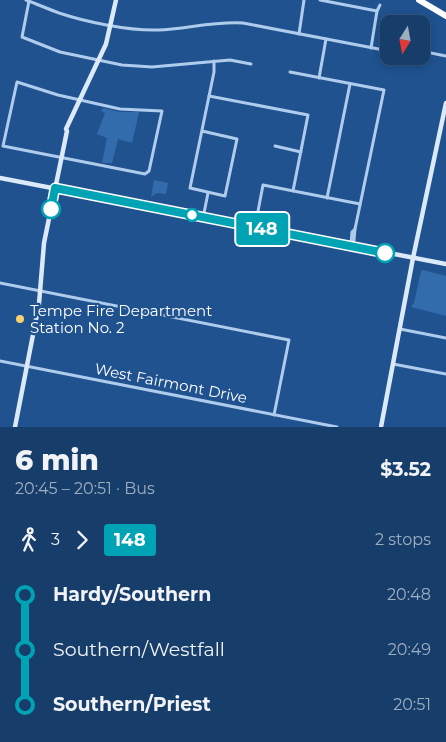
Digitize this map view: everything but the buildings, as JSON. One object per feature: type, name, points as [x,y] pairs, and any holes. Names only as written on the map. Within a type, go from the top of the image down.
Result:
[{"type":"highway","points":[[419,0],[446,16]]},
{"type":"main road","points":[[15,427],[40,291],[44,244],[67,131],[78,100],[98,60],[111,25],[116,0]]},
{"type":"main road","points":[[382,427],[413,258],[446,104]]},
{"type":"main road","points":[[0,178],[446,264]]},
{"type":"street","points":[[251,64],[230,60],[152,67],[122,65],[60,52],[22,37],[28,0],[58,13],[111,25],[157,30],[235,22],[380,50]]},
{"type":"street","points":[[299,34],[304,0]]},
{"type":"street","points":[[320,0],[342,2],[377,11]]},
{"type":"street","points":[[370,48],[377,11],[380,5]]},
{"type":"street","points":[[319,78],[326,39]]},
{"type":"street","points":[[430,53],[446,56]]},
{"type":"street","points":[[202,132],[237,139],[225,196],[190,188],[214,72],[214,61]]},
{"type":"street","points":[[290,72],[384,90],[354,240],[351,246]]},
{"type":"street","points":[[17,82],[78,100],[120,109],[162,111],[148,173],[3,146],[17,82]]},
{"type":"street","points":[[327,198],[350,84]]},
{"type":"street","points":[[209,96],[308,115],[293,191]]},
{"type":"street","points":[[440,134],[446,135]]},
{"type":"street","points":[[275,146],[300,152]]},
{"type":"street","points":[[255,227],[263,185],[360,204]]},
{"type":"street","points":[[204,218],[208,193]]},
{"type":"street","points":[[0,283],[289,340],[274,415]]},
{"type":"street","points":[[400,329],[446,338]]},
{"type":"street","name":"West Fairmont Drive","points":[[0,361],[337,427]]},
{"type":"street","points":[[393,364],[446,374]]},
{"type":"shaded area","points":[[103,108],[120,112],[139,112],[132,143],[118,139],[112,163],[102,163],[107,138],[97,134],[105,113],[101,111]]},
{"type":"shaded area","points":[[154,180],[168,183],[166,194],[157,193],[151,197]]},
{"type":"shaded area","points":[[421,271],[446,276],[446,316],[411,307],[414,303]]},
{"type":"bus line","name":"148","points":[[51,209],[55,188],[385,253]]},
{"type":"place","name":"Tempe Fire Department Station No. 2","points":[[20,319]]}]
